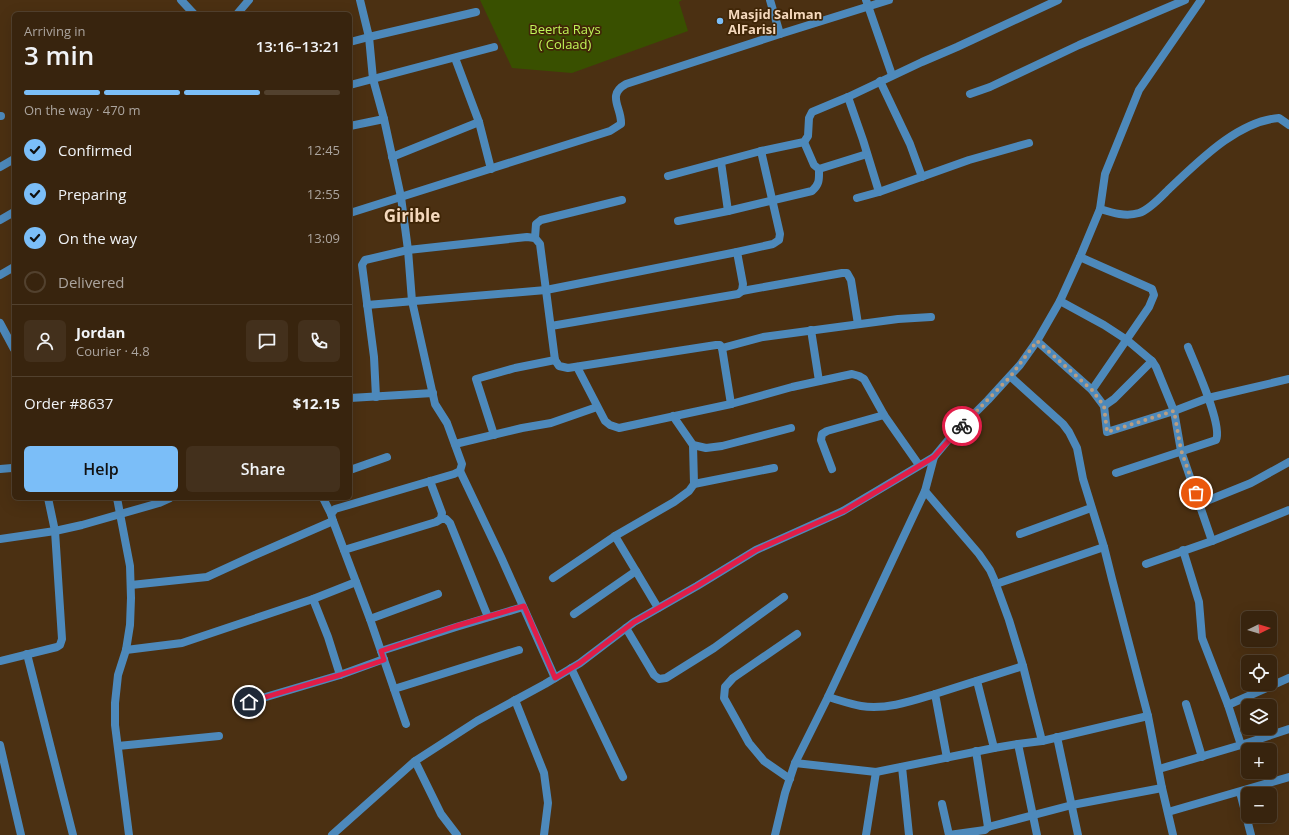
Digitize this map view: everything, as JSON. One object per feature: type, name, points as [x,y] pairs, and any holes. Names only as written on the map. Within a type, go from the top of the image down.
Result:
[{"type":"street","points":[[181,0],[192,12]]},
{"type":"street","points":[[239,12],[249,0]]},
{"type":"street","points":[[131,585],[207,577],[332,518],[335,509],[454,474],[460,470],[462,464],[455,444],[447,423],[435,404],[412,301],[408,250],[401,197],[384,119],[373,79],[369,37],[360,0]]},
{"type":"street","points":[[770,0],[780,34]]},
{"type":"street","points":[[352,212],[610,131],[620,126],[622,122],[616,93],[619,88],[626,84],[780,34],[867,3],[889,0]]},
{"type":"street","points":[[668,176],[761,151],[804,142],[808,136],[809,118],[812,112],[848,97],[892,75],[957,47],[1058,0]]},
{"type":"street","points":[[970,94],[990,87],[1079,45],[1185,0]]},
{"type":"street","points":[[332,835],[415,761],[477,721],[571,668],[634,622],[756,550],[844,511],[934,457],[949,439],[1010,377],[1037,341],[1060,301],[1100,209],[1105,174],[1139,90],[1201,0]]},
{"type":"street","points":[[867,3],[892,75]]},
{"type":"street","points":[[352,41],[476,12]]},
{"type":"street","points":[[352,84],[494,47]]},
{"type":"street","points":[[455,58],[479,122],[491,169]]},
{"type":"street","points":[[880,81],[910,144],[922,177]]},
{"type":"street","points":[[848,97],[879,192]]},
{"type":"street","points":[[1100,209],[1116,214],[1126,215],[1141,213],[1219,144],[1249,126],[1279,118],[1289,125]]},
{"type":"street","points":[[352,126],[384,119]]},
{"type":"street","points":[[392,156],[479,122]]},
{"type":"street","points":[[804,142],[814,165],[819,169]]},
{"type":"street","points":[[857,198],[879,192],[969,160],[1029,142]]},
{"type":"street","points":[[367,305],[546,290],[773,244],[779,240],[780,234],[761,151]]},
{"type":"street","points":[[819,169],[867,154]]},
{"type":"street","points":[[0,167],[12,160]]},
{"type":"street","points":[[721,162],[728,211]]},
{"type":"street","points":[[678,221],[812,191],[818,186],[819,169]]},
{"type":"street","points":[[535,238],[536,224],[541,220],[622,200]]},
{"type":"street","points":[[0,220],[12,213]]},
{"type":"street","points":[[376,397],[374,357],[362,265],[365,260],[408,250],[527,237],[535,238],[540,244],[555,360],[559,366],[568,368],[716,345],[722,348],[763,337],[811,330],[898,319],[930,317]]},
{"type":"street","points":[[737,252],[743,284],[742,291]]},
{"type":"street","points":[[1080,257],[1152,289],[1154,295],[1149,307],[1092,390]]},
{"type":"street","points":[[0,275],[12,268]]},
{"type":"street","points":[[550,326],[738,294],[742,291],[842,273],[847,273],[851,280],[858,324]]},
{"type":"street","points":[[1060,301],[1104,325],[1127,340],[1152,361],[1160,374],[1174,411],[1181,450],[1212,541]]},
{"type":"street","points":[[0,323],[12,345]]},
{"type":"street","points":[[811,330],[820,381]]},
{"type":"street","points":[[1037,341],[1092,390],[1104,406],[1107,432],[1174,411],[1208,398],[1288,381]]},
{"type":"street","points":[[1116,473],[1181,450],[1214,441],[1217,437],[1217,428],[1208,398],[1188,347]]},
{"type":"street","points":[[722,348],[731,404]]},
{"type":"street","points":[[494,435],[476,379],[515,368],[555,360]]},
{"type":"street","points":[[1104,406],[1114,399],[1152,361]]},
{"type":"street","points":[[577,367],[605,421],[610,425],[619,428],[731,404],[792,387],[852,374],[859,376],[864,379],[884,415],[919,466]]},
{"type":"street","points":[[1010,377],[1063,424],[1077,448],[1083,479],[1104,547],[1148,716],[1173,835]]},
{"type":"street","points":[[352,398],[433,393]]},
{"type":"street","points":[[455,444],[522,428],[551,423],[597,407]]},
{"type":"street","points":[[832,469],[821,440],[822,434],[827,431],[884,415]]},
{"type":"street","points":[[553,578],[615,536],[674,502],[689,491],[694,484],[693,445],[673,416]]},
{"type":"street","points":[[693,445],[706,448],[722,446],[791,428]]},
{"type":"street","points":[[352,469],[387,457]]},
{"type":"street","points":[[775,835],[795,763],[828,697],[925,491],[934,457]]},
{"type":"street","points":[[1199,504],[1252,484],[1289,462]]},
{"type":"street","points":[[0,469],[12,468]]},
{"type":"street","points":[[694,484],[774,468]]},
{"type":"street","points":[[460,470],[524,606],[555,678]]},
{"type":"street","points":[[344,550],[436,522],[441,518],[442,513],[430,481]]},
{"type":"street","points":[[925,491],[979,554],[990,570],[1023,666],[1042,741]]},
{"type":"street","points":[[0,661],[57,647],[60,645],[62,639],[55,531],[48,500]]},
{"type":"street","points":[[116,500],[130,566],[131,585],[130,625],[126,650],[118,676],[115,703],[115,725],[129,835]]},
{"type":"street","points":[[0,539],[55,531],[82,525],[166,500]]},
{"type":"street","points":[[324,500],[370,619],[406,724]]},
{"type":"street","points":[[1020,534],[1092,508]]},
{"type":"street","points":[[1146,564],[1212,541],[1289,510]]},
{"type":"street","points":[[441,518],[446,519],[450,523],[488,617]]},
{"type":"street","points":[[615,536],[658,608]]},
{"type":"street","points":[[996,584],[1104,547]]},
{"type":"street","points":[[1159,769],[1241,745],[1228,705],[1202,638],[1199,602],[1183,550]]},
{"type":"street","points":[[574,614],[636,571]]},
{"type":"street","points":[[126,650],[182,643],[313,599],[356,582]]},
{"type":"street","points":[[370,619],[438,594]]},
{"type":"street","points":[[626,628],[654,675],[659,680],[666,678],[714,648],[784,597]]},
{"type":"street","points":[[313,599],[328,637],[340,675]]},
{"type":"street","points":[[381,651],[524,606]]},
{"type":"street","points":[[790,779],[764,761],[749,743],[724,698],[725,687],[733,678],[797,634]]},
{"type":"street","points":[[394,689],[519,650]]},
{"type":"street","points":[[27,654],[73,835]]},
{"type":"street","points":[[249,702],[340,675],[384,660]]},
{"type":"street","points":[[828,697],[862,706],[878,707],[898,704],[1023,666]]},
{"type":"street","points":[[571,668],[623,777]]},
{"type":"street","points":[[1228,705],[1289,678]]},
{"type":"street","points":[[977,680],[994,748]]},
{"type":"street","points":[[935,694],[947,758]]},
{"type":"street","points":[[515,700],[544,773],[548,803],[544,835]]},
{"type":"street","points":[[1186,704],[1202,757]]},
{"type":"street","points":[[795,763],[876,772],[976,751],[1042,741],[1148,716]]},
{"type":"street","points":[[1247,743],[1289,729]]},
{"type":"street","points":[[118,746],[219,736]]},
{"type":"street","points":[[1057,737],[1078,835]]},
{"type":"street","points":[[1018,744],[1037,835]]},
{"type":"street","points":[[0,745],[21,835]]},
{"type":"street","points":[[976,751],[987,831]]},
{"type":"street","points":[[415,761],[441,814],[457,835]]},
{"type":"street","points":[[902,767],[909,835]]},
{"type":"street","points":[[866,835],[876,772]]},
{"type":"street","points":[[1168,812],[1289,777]]},
{"type":"street","points":[[942,804],[949,835],[987,831],[1072,806],[1162,788]]},
{"type":"street","points":[[1240,792],[1251,835]]},
{"type":"green space","name":"Beerta Rays ( Colaad)","points":[[480,0],[682,0],[679,2],[688,31],[572,73],[512,68]]},
{"type":"way so far","points":[[962,426],[1010,377],[1037,341],[1094,392],[1104,406],[1106,412],[1107,432],[1174,411],[1181,450],[1196,493]]},
{"type":"place","name":"Masjid Salman AlFarisi","points":[[720,21]]},
{"type":"district","name":"Girible","points":[[412,215]]},
{"type":"route","points":[[249,702],[340,675],[384,660],[381,651],[456,626],[524,606],[555,678],[580,663],[634,622],[756,550],[844,511],[934,457],[962,426]]}]
